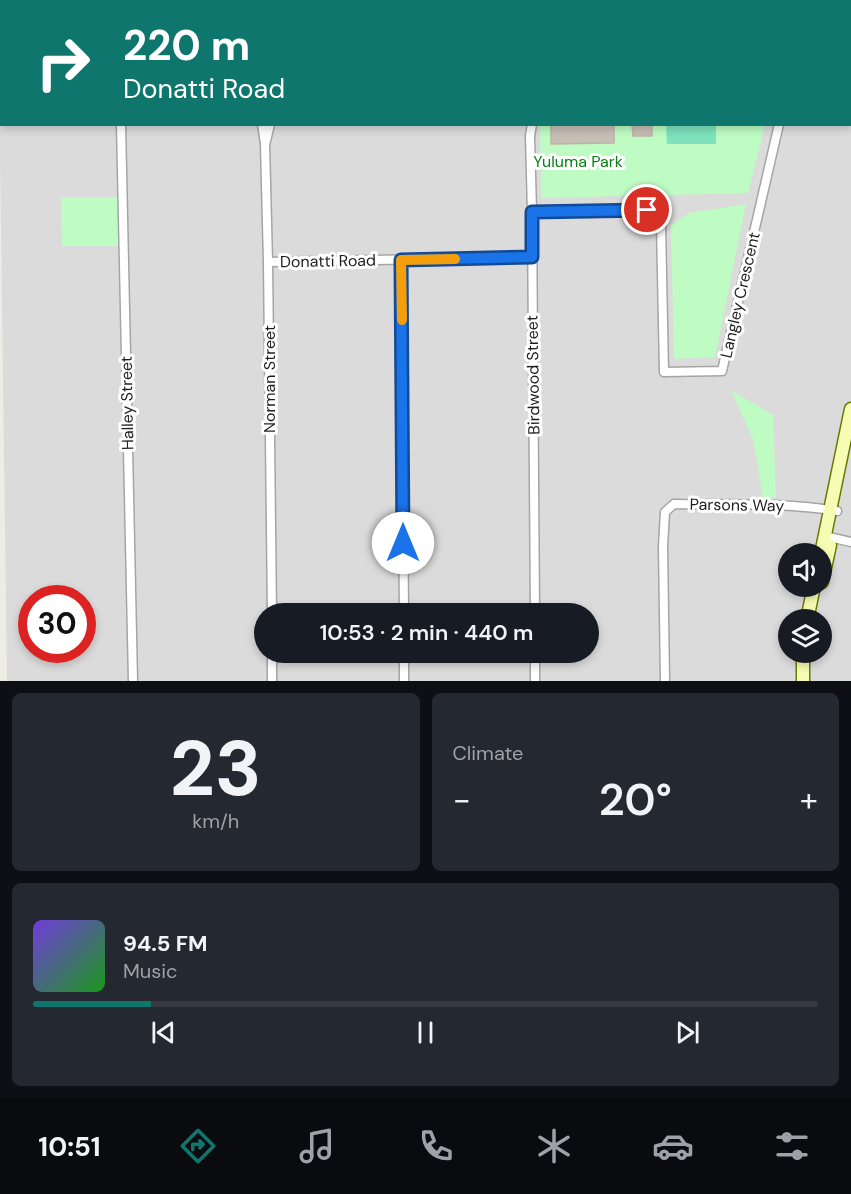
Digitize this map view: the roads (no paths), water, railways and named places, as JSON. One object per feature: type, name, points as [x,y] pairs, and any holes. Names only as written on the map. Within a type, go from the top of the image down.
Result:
[{"type":"main road","points":[[827,543],[851,409]]},
{"type":"main road","points":[[833,510],[851,444]]},
{"type":"main road","points":[[826,543],[828,537]]},
{"type":"main road","points":[[803,663],[803,681]]},
{"type":"main road","points":[[810,663],[810,681]]},
{"type":"street","name":"Halley Street","points":[[122,126],[133,681]]},
{"type":"street","name":"Norman Street","points":[[262,126],[265,144],[268,262],[272,603]]},
{"type":"street","name":"Norman Street","points":[[265,144],[270,126]]},
{"type":"street","name":"Birdwood Street","points":[[527,126],[530,136]]},
{"type":"street","name":"Birdwood Street","points":[[532,126],[535,603]]},
{"type":"street","name":"Langley Crescent","points":[[532,212],[647,210],[661,225],[664,372],[722,371],[779,126]]},
{"type":"street","name":"Donatti Road","points":[[268,262],[532,257]]},
{"type":"street","points":[[401,260],[404,603]]},
{"type":"street","name":"Parsons Way","points":[[665,681],[663,546],[665,512],[674,504],[809,506],[833,510]]},
{"type":"street","points":[[828,537],[851,542]]},
{"type":"street","points":[[272,663],[272,681]]},
{"type":"street","points":[[404,663],[404,681]]},
{"type":"street","points":[[535,663],[535,681]]},
{"type":"park label","name":"Yuluma Park","points":[[578,161]]}]
